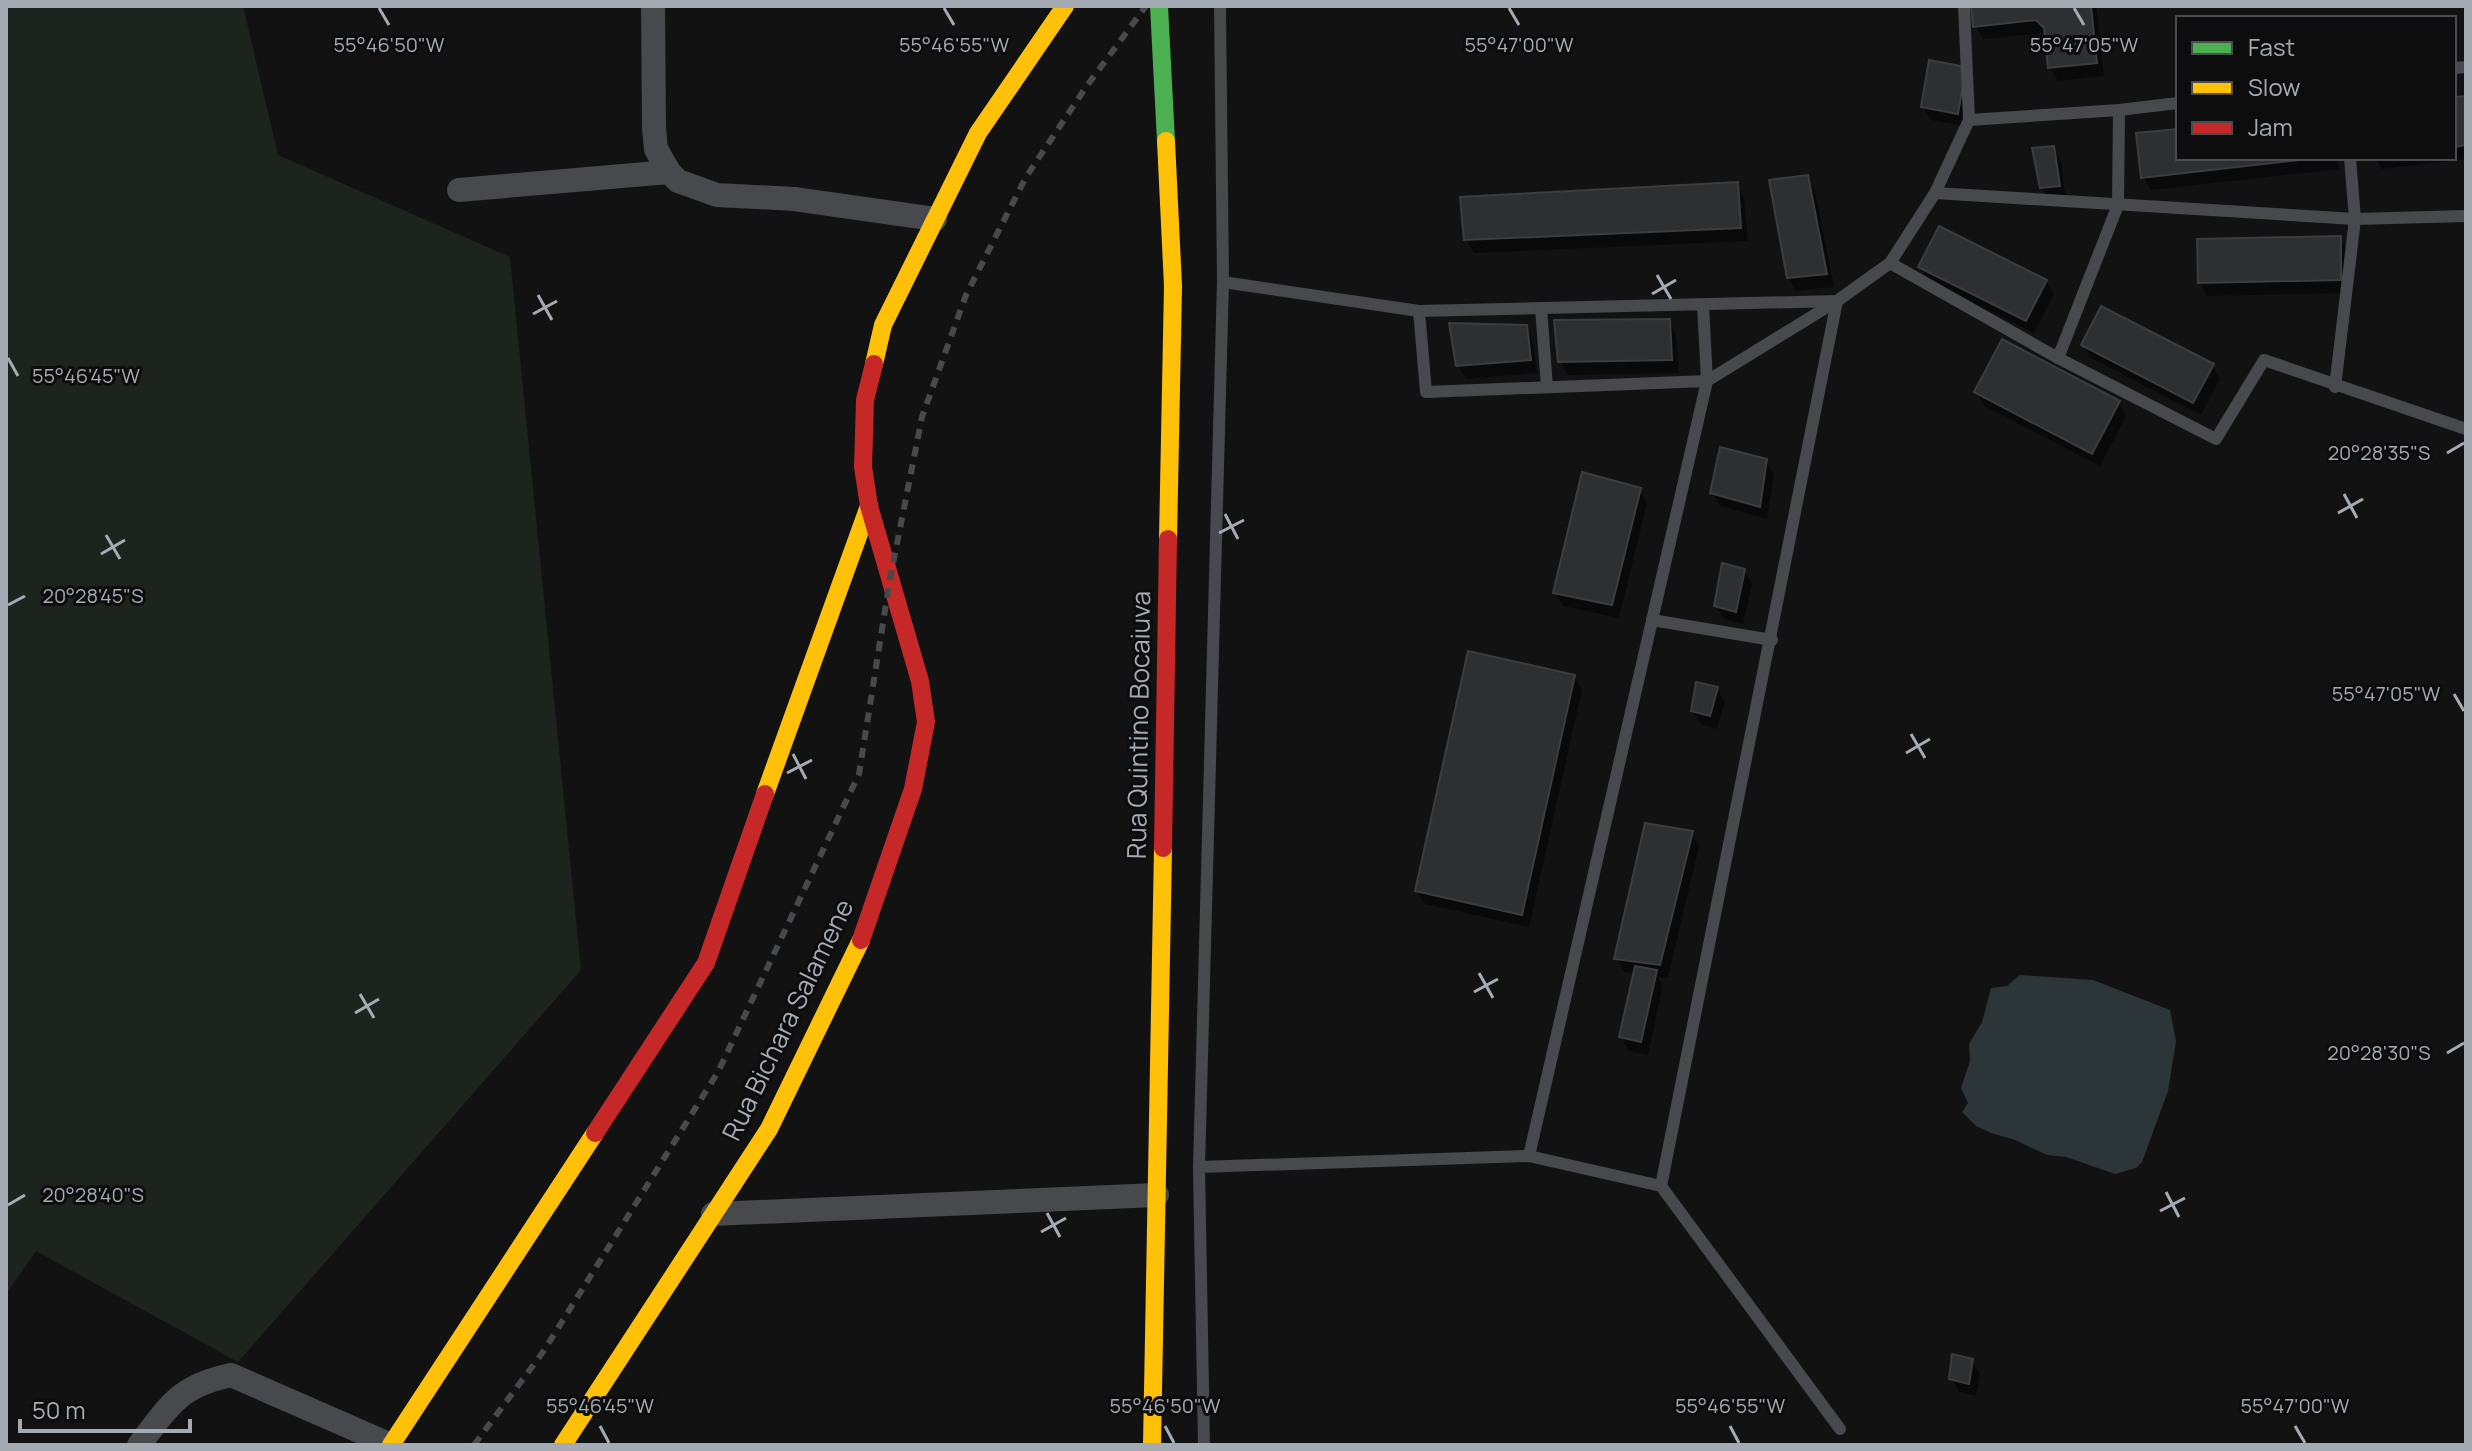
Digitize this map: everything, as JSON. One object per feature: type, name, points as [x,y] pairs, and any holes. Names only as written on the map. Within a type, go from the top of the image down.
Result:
[{"type":"street","points":[[653,6],[656,149],[678,181],[717,195],[794,199],[935,219]]},
{"type":"street","name":"Rua Bichara Salamene","points":[[563,1445],[769,1129],[860,944],[913,789],[926,722],[920,681],[869,506],[863,467],[865,400],[883,325],[978,133],[1065,6]]},
{"type":"street","name":"Rua Quintino Bocaiuva","points":[[1152,1445],[1173,286],[1159,6]]},
{"type":"street","points":[[459,190],[669,172]]},
{"type":"street","points":[[139,1445],[177,1397],[205,1380],[231,1375],[391,1445],[706,963],[869,506]]},
{"type":"street","points":[[713,1214],[1157,1195]]},
{"type":"lane","points":[[1204,1445],[1199,1167],[1223,282],[1220,6]]},
{"type":"lane","points":[[1419,311],[1426,392],[1707,381],[1837,301],[1890,263],[1935,193],[1969,120],[1964,6]]},
{"type":"lane","points":[[1969,120],[2176,103]]},
{"type":"lane","points":[[2058,358],[2118,205],[2119,110]]},
{"type":"lane","points":[[2335,387],[2355,219],[2350,160]]},
{"type":"lane","points":[[1935,193],[2355,219],[2466,216]]},
{"type":"lane","points":[[1890,263],[2058,358],[2216,439],[2264,360],[2335,387],[2466,429]]},
{"type":"lane","points":[[1223,282],[1419,311],[1837,301]]},
{"type":"lane","points":[[1661,1186],[1837,301]]},
{"type":"lane","points":[[1529,1156],[1707,381],[1703,305]]},
{"type":"lane","points":[[1541,308],[1547,387]]},
{"type":"lane","points":[[1652,620],[1772,640]]},
{"type":"lane","points":[[1199,1167],[1529,1156],[1661,1186],[1840,1429]]},
{"type":"shaded area","points":[[6,6],[243,6],[278,155],[510,257],[581,970],[238,1362],[36,1251],[6,1294]]},
{"type":"shaded area","points":[[2020,975],[2093,980],[2170,1010],[2176,1041],[2168,1091],[2142,1162],[2136,1168],[2115,1174],[2066,1157],[2047,1155],[1976,1126],[1962,1112],[1968,1103],[1961,1088],[1970,1061],[1969,1044],[1982,1022],[1991,988],[2007,986]]},
{"type":"building","points":[[1971,6],[2091,6],[2097,63],[2048,68],[2044,28],[2036,20],[1973,27]]},
{"type":"building","points":[[1929,60],[1966,67],[1958,114],[1921,107]]},
{"type":"building","points":[[2466,96],[2466,145],[2456,147],[2456,97]]},
{"type":"building","points":[[2176,129],[2176,160],[2299,160],[2141,178],[2136,133]]},
{"type":"building","points":[[2054,146],[2060,186],[2040,188],[2032,148]]},
{"type":"building","points":[[1808,175],[1827,274],[1787,278],[1769,180]]},
{"type":"building","points":[[1738,182],[1741,228],[1464,240],[1460,197]]},
{"type":"building","points":[[1939,226],[2047,280],[2026,321],[1918,267]]},
{"type":"building","points":[[2341,236],[2341,280],[2198,283],[2197,239]]},
{"type":"building","points":[[2101,306],[2214,364],[2193,403],[2081,345]]},
{"type":"building","points":[[1670,319],[1672,360],[1558,362],[1554,320]]},
{"type":"building","points":[[1449,323],[1527,325],[1531,360],[1456,366]]},
{"type":"building","points":[[2002,339],[2120,401],[2092,454],[1974,392]]},
{"type":"building","points":[[1720,447],[1767,459],[1760,507],[1710,493]]},
{"type":"building","points":[[1582,472],[1641,488],[1612,605],[1553,593]]},
{"type":"building","points":[[1722,563],[1745,569],[1736,612],[1714,606]]},
{"type":"building","points":[[1468,651],[1575,675],[1522,915],[1415,891]]},
{"type":"building","points":[[1696,682],[1718,687],[1710,716],[1691,711]]},
{"type":"building","points":[[1645,823],[1693,831],[1660,965],[1614,959]]},
{"type":"building","points":[[1635,966],[1657,970],[1641,1042],[1619,1037]]},
{"type":"building","points":[[1952,1354],[1973,1359],[1969,1384],[1949,1379]]},
{"type":"railway","points":[[474,1445],[543,1352],[718,1072],[859,774],[890,579],[922,417],[966,295],[1026,177],[1086,87],[1146,6]]},
{"type":"traffic: fast","points":[[1159,6],[1166,141]]},
{"type":"traffic: slow","points":[[874,364],[883,325],[978,133],[1065,6]]},
{"type":"traffic: slow","points":[[1166,141],[1173,286],[1168,539]]},
{"type":"traffic: slow","points":[[765,794],[869,506]]},
{"type":"traffic: slow","points":[[1152,1445],[1163,848]]},
{"type":"traffic: slow","points":[[563,1445],[769,1129],[861,940]]},
{"type":"traffic: slow","points":[[391,1445],[595,1133]]},
{"type":"traffic: jam","points":[[861,940],[913,789],[926,722],[920,681],[869,506],[863,467],[865,400],[874,364]]},
{"type":"traffic: jam","points":[[1163,848],[1168,539]]},
{"type":"traffic: jam","points":[[595,1133],[706,963],[765,794]]}]
